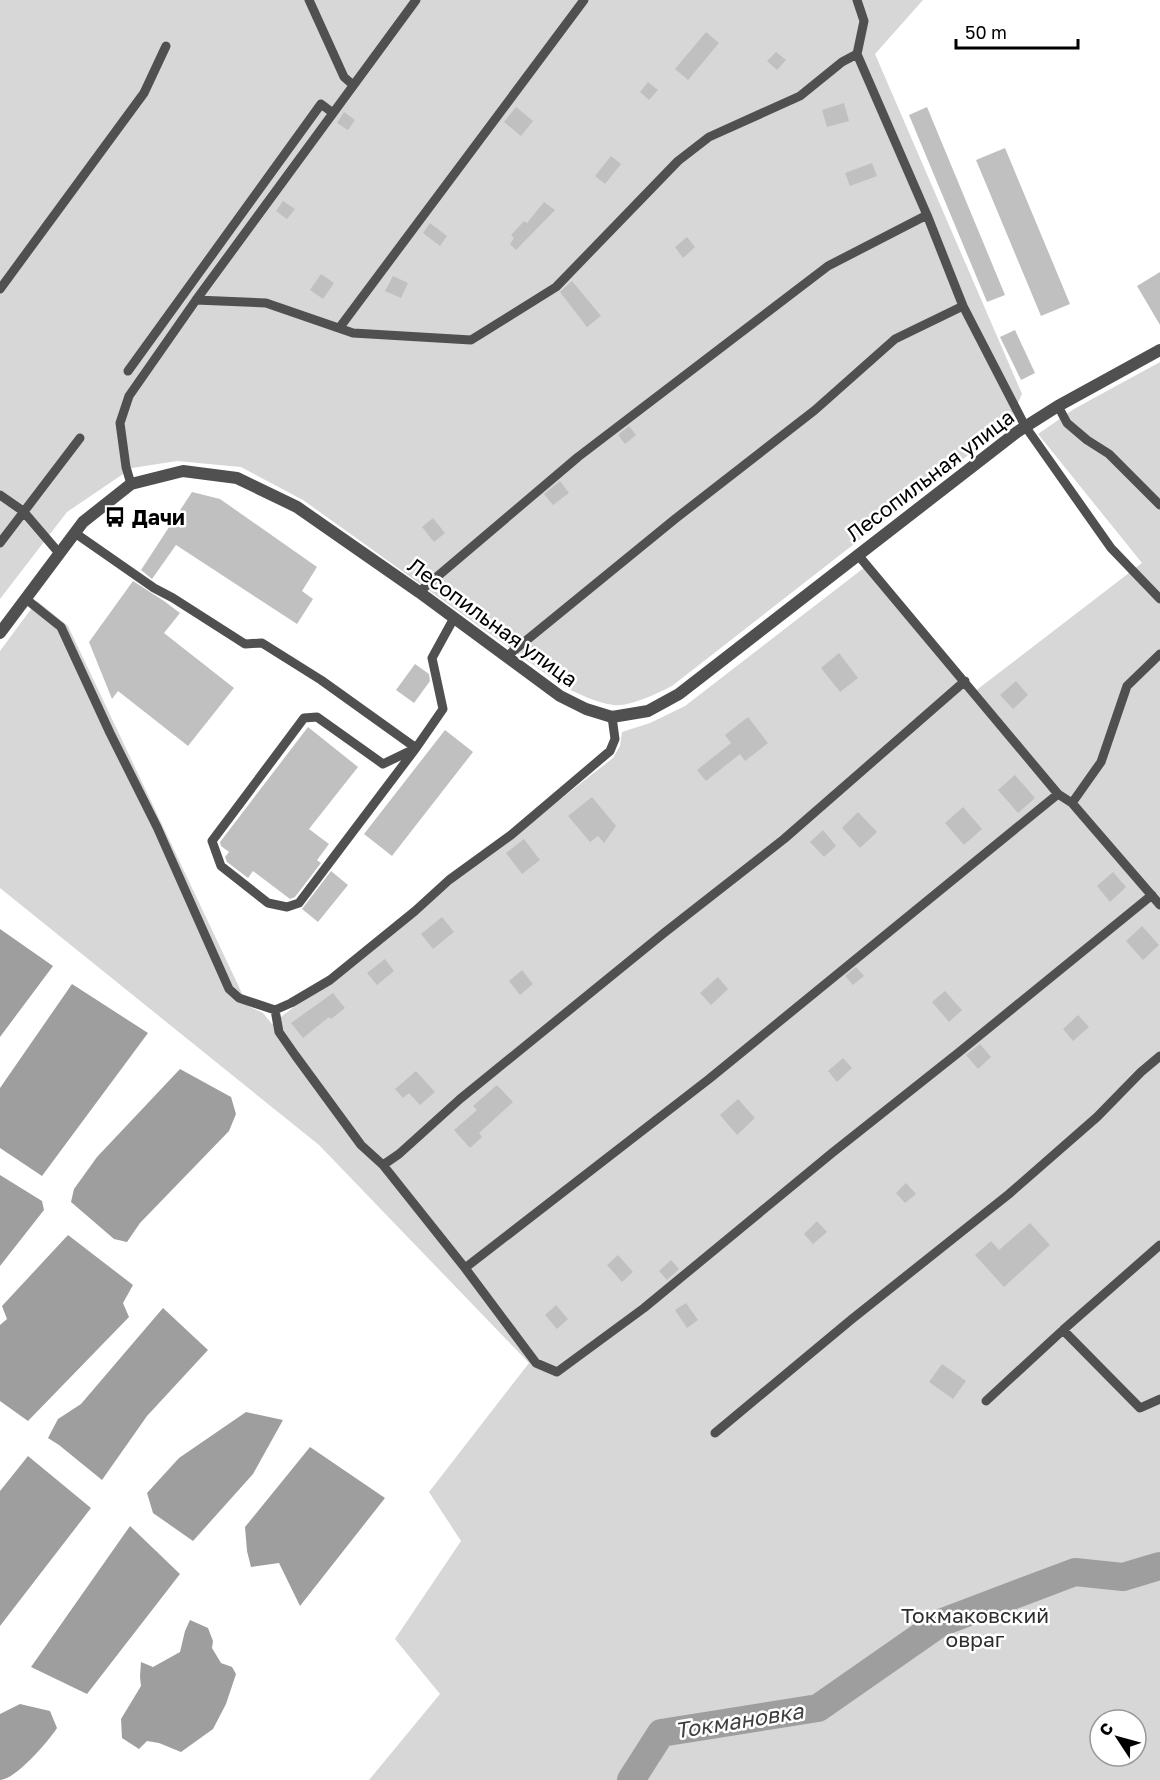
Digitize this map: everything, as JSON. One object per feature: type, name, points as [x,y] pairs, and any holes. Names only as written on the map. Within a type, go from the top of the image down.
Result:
[{"type":"street","name":"Лесопильная улица","points":[[0,633],[83,522],[97,509],[131,484],[183,471],[237,478],[297,507],[419,592],[560,696],[586,709],[612,717],[648,711],[679,693],[1025,426],[1160,350]]},
{"type":"lane","points":[[309,0],[344,77],[353,85]]},
{"type":"lane","points":[[131,484],[126,467],[120,423],[129,396],[196,300],[416,0]]},
{"type":"lane","points":[[340,327],[584,0]]},
{"type":"lane","points":[[857,0],[864,21],[857,54],[927,215],[963,306],[1025,426],[1111,548],[1160,599]]},
{"type":"lane","points":[[0,289],[144,93],[166,46]]},
{"type":"lane","points":[[196,300],[266,303],[353,333],[471,340],[556,287],[678,161],[709,137],[800,96],[842,62],[857,54]]},
{"type":"lane","points":[[128,371],[321,104],[333,113]]},
{"type":"lane","points":[[419,592],[578,457],[828,266],[927,215]]},
{"type":"lane","points":[[506,657],[675,519],[815,410],[895,339],[963,306]]},
{"type":"lane","points":[[1058,406],[1067,423],[1087,440],[1109,454],[1160,505]]},
{"type":"lane","points":[[0,543],[80,438]]},
{"type":"lane","points":[[0,495],[23,511],[59,553]]},
{"type":"lane","points":[[75,533],[154,588],[245,644],[262,643],[321,680],[416,748]]},
{"type":"lane","points":[[858,555],[1058,794],[1072,803],[1160,905]]},
{"type":"lane","points":[[26,599],[61,627],[157,827],[229,989],[239,998],[276,1010],[330,980],[415,911],[449,880],[511,835],[610,751],[615,739],[612,717]]},
{"type":"lane","points":[[416,748],[384,764],[317,717],[304,718],[212,841],[219,862],[268,903],[287,907],[299,903],[416,748],[443,709],[432,658],[453,618]]},
{"type":"lane","points":[[1072,803],[1101,762],[1127,686],[1160,654]]},
{"type":"lane","points":[[383,1165],[399,1154],[497,1068],[784,839],[965,681]]},
{"type":"lane","points":[[465,1268],[709,1078],[1058,794]]},
{"type":"lane","points":[[276,1010],[279,1032],[284,1040],[361,1145],[383,1165],[465,1268],[536,1363],[557,1372],[644,1308],[1152,895]]},
{"type":"lane","points":[[715,1433],[852,1319],[1009,1194],[1097,1117],[1160,1056]]},
{"type":"lane","points":[[986,1401],[1160,1245]]},
{"type":"lane","points":[[1063,1330],[1140,1408],[1160,1399]]},
{"type":"green space","points":[[0,0],[923,0],[875,54],[1022,394],[1008,424],[672,686],[628,704],[614,705],[601,702],[564,687],[303,500],[241,467],[177,461],[132,468],[67,512],[0,599]]},
{"type":"green space","name":"Токмаковский овраг","points":[[1160,362],[1160,1780],[369,1780],[440,1694],[395,1639],[461,1541],[429,1492],[529,1363],[319,1145],[0,888],[0,651],[37,601],[68,626],[248,1006],[263,1013],[272,1024],[613,758],[620,746],[622,732],[650,723],[685,706],[865,567],[970,695],[1142,563],[1038,434],[1074,409]]},
{"type":"shaded area","points":[[0,929],[53,966],[0,1037]]},
{"type":"shaded area","points":[[72,984],[148,1033],[42,1176],[0,1148],[0,1088]]},
{"type":"shaded area","points":[[180,1069],[231,1097],[236,1114],[229,1131],[140,1223],[127,1242],[114,1239],[71,1202],[74,1189],[97,1157]]},
{"type":"shaded area","points":[[0,1175],[42,1201],[44,1210],[0,1266]]},
{"type":"shaded area","points":[[68,1235],[133,1285],[123,1303],[129,1317],[28,1421],[0,1401],[0,1325],[7,1319],[2,1306]]},
{"type":"shaded area","points":[[163,1308],[208,1350],[147,1416],[102,1480],[48,1438],[58,1419],[81,1404]]},
{"type":"shaded area","points":[[246,1412],[283,1420],[253,1474],[193,1541],[153,1513],[147,1493],[179,1458]]},
{"type":"shaded area","points":[[310,1447],[385,1498],[300,1606],[279,1563],[251,1567],[245,1527]]},
{"type":"shaded area","points":[[28,1456],[91,1508],[0,1626],[0,1491]]},
{"type":"shaded area","points":[[130,1526],[180,1574],[87,1694],[31,1667]]},
{"type":"shaded area","points":[[190,1620],[208,1628],[213,1641],[212,1648],[221,1663],[232,1667],[236,1674],[226,1704],[213,1729],[181,1752],[147,1741],[139,1749],[122,1738],[121,1719],[141,1686],[141,1662],[153,1667],[180,1652]]},
{"type":"shaded area","points":[[20,1704],[50,1711],[57,1728],[39,1751],[22,1767],[14,1774],[0,1780],[0,1714]]},
{"type":"building","points":[[706,32],[719,43],[688,80],[675,69]]},
{"type":"building","points":[[776,52],[786,60],[777,70],[767,61]]},
{"type":"building","points":[[648,82],[658,90],[649,100],[640,92]]},
{"type":"building","points":[[844,103],[849,121],[827,127],[822,110]]},
{"type":"building","points":[[516,107],[533,121],[521,136],[504,122]]},
{"type":"building","points":[[927,107],[1005,295],[987,302],[909,115]]},
{"type":"building","points":[[344,112],[355,120],[348,130],[337,123]]},
{"type":"building","points":[[1005,148],[1070,304],[1041,316],[976,160]]},
{"type":"building","points":[[611,156],[621,164],[605,184],[595,176]]},
{"type":"building","points":[[872,163],[877,176],[850,186],[845,173]]},
{"type":"building","points":[[283,201],[295,209],[287,219],[276,211]]},
{"type":"building","points":[[544,202],[555,210],[516,250],[510,244],[514,238],[511,235],[524,221],[527,223]]},
{"type":"building","points":[[430,223],[447,236],[440,246],[423,233]]},
{"type":"building","points":[[687,237],[695,247],[683,258],[675,247]]},
{"type":"building","points":[[1160,272],[1160,325],[1137,286]]},
{"type":"building","points":[[321,274],[334,283],[323,299],[310,290]]},
{"type":"building","points":[[393,276],[408,283],[401,298],[385,291]]},
{"type":"building","points":[[572,281],[601,316],[587,327],[560,292]]},
{"type":"building","points":[[1015,330],[1035,373],[1021,380],[1000,337]]},
{"type":"building","points":[[629,426],[636,435],[625,444],[618,435]]},
{"type":"building","points":[[560,481],[569,493],[553,505],[544,494]]},
{"type":"building","points":[[192,492],[220,499],[317,567],[302,591],[313,599],[297,624],[176,545],[152,579],[141,570]]},
{"type":"building","points":[[433,518],[445,533],[434,542],[422,527]]},
{"type":"building","points":[[133,581],[180,613],[164,633],[234,688],[188,746],[118,691],[112,699],[89,642]]},
{"type":"building","points":[[839,653],[858,678],[840,692],[821,668]]},
{"type":"building","points":[[415,664],[429,674],[430,681],[414,703],[396,690]]},
{"type":"building","points":[[1016,681],[1028,695],[1013,709],[1000,695]]},
{"type":"building","points":[[748,717],[768,743],[745,761],[740,754],[706,781],[697,770],[731,743],[725,735]]},
{"type":"building","points":[[308,727],[358,767],[309,829],[329,844],[317,860],[321,863],[295,897],[290,899],[253,871],[248,878],[227,862],[225,857],[229,852],[221,846],[220,842]]},
{"type":"building","points":[[445,730],[473,752],[392,856],[364,834]]},
{"type":"building","points":[[1015,775],[1035,798],[1018,813],[998,790]]},
{"type":"building","points":[[592,797],[616,826],[604,843],[598,836],[590,842],[568,816]]},
{"type":"building","points":[[963,807],[982,829],[964,845],[945,823]]},
{"type":"building","points":[[858,812],[877,832],[860,848],[842,828]]},
{"type":"building","points":[[823,830],[836,846],[824,857],[810,842]]},
{"type":"building","points":[[524,839],[540,860],[522,874],[506,853]]},
{"type":"building","points":[[331,871],[348,885],[318,922],[302,909]]},
{"type":"building","points":[[1113,872],[1126,887],[1110,902],[1097,886]]},
{"type":"building","points":[[442,917],[454,932],[433,949],[421,934]]},
{"type":"building","points":[[1142,926],[1159,945],[1143,960],[1126,941]]},
{"type":"building","points":[[385,959],[394,971],[377,985],[367,973]]},
{"type":"building","points":[[856,967],[864,976],[853,985],[845,976]]},
{"type":"building","points":[[522,970],[533,984],[520,995],[509,981]]},
{"type":"building","points":[[718,977],[728,989],[711,1005],[700,993]]},
{"type":"building","points":[[945,991],[962,1010],[949,1022],[932,1002]]},
{"type":"building","points":[[333,993],[345,1008],[331,1019],[329,1017],[303,1038],[291,1023]]},
{"type":"building","points":[[1078,1015],[1089,1027],[1073,1041],[1063,1029]]},
{"type":"building","points":[[980,1044],[991,1057],[978,1069],[966,1055]]},
{"type":"building","points":[[843,1058],[852,1068],[837,1082],[828,1071]]},
{"type":"building","points":[[416,1071],[435,1092],[420,1105],[409,1093],[403,1098],[395,1089]]},
{"type":"building","points":[[497,1085],[513,1102],[479,1133],[482,1137],[470,1148],[454,1130],[477,1110],[473,1106]]},
{"type":"building","points":[[738,1099],[755,1118],[737,1135],[720,1115]]},
{"type":"building","points":[[906,1183],[916,1194],[905,1203],[896,1193]]},
{"type":"building","points":[[817,1221],[827,1232],[813,1244],[804,1234]]},
{"type":"building","points":[[1030,1223],[1050,1245],[1004,1287],[975,1255],[991,1241],[999,1250]]},
{"type":"building","points":[[618,1255],[633,1272],[622,1282],[607,1265]]},
{"type":"building","points":[[671,1260],[679,1269],[667,1280],[659,1271]]},
{"type":"building","points":[[686,1303],[698,1320],[687,1328],[675,1310]]},
{"type":"building","points":[[556,1305],[568,1319],[557,1329],[545,1315]]},
{"type":"building","points":[[942,1364],[966,1381],[953,1399],[929,1382]]},
{"type":"waterway","name":"Токмановка","points":[[631,1780],[661,1733],[818,1708],[940,1623],[1075,1572],[1123,1577],[1160,1566]]},
{"type":"place","name":"Дачи","points":[[115,517]]}]
